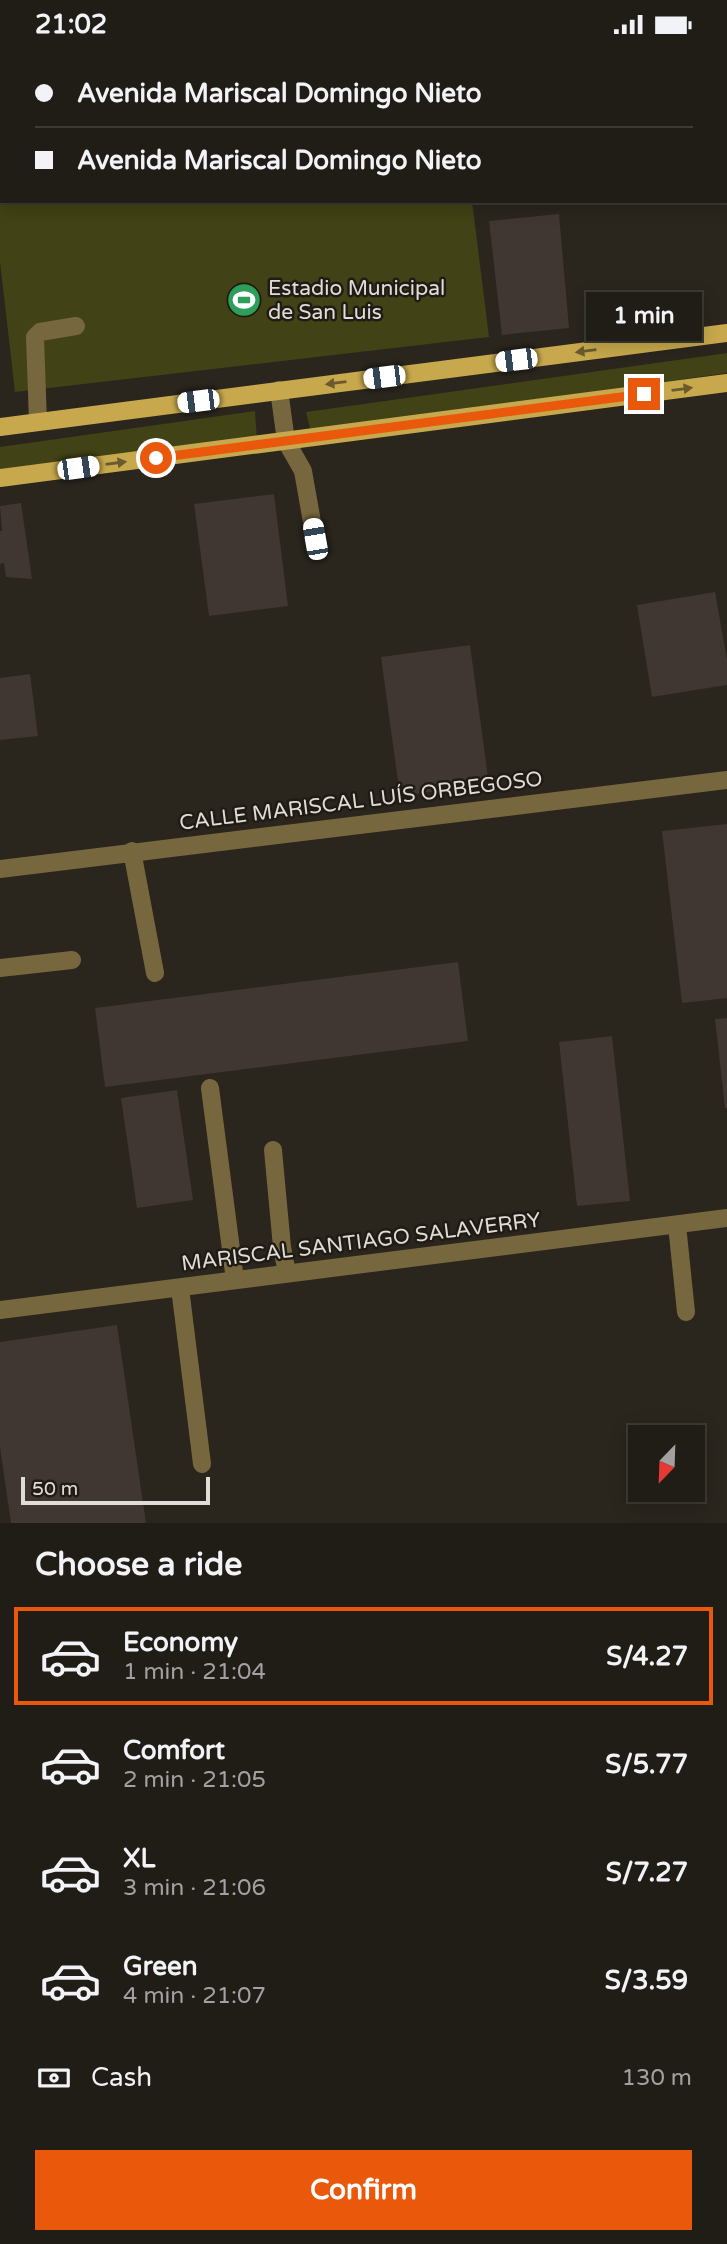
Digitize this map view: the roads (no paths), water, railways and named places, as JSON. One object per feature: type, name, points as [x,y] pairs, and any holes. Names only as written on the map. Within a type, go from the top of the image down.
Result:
[{"type":"main road","points":[[0,427],[727,333]]},
{"type":"main road","points":[[0,478],[727,383]]},
{"type":"street","points":[[37,422],[35,337],[40,331],[76,326]]},
{"type":"street","points":[[279,390],[286,440],[303,471],[315,539]]},
{"type":"street","name":"CALLE MARISCAL LUÍS ORBEGOSO","points":[[0,869],[727,780]]},
{"type":"street","points":[[132,851],[155,973]]},
{"type":"street","points":[[0,968],[72,960]]},
{"type":"street","points":[[210,1088],[234,1280]]},
{"type":"street","points":[[273,1150],[287,1273]]},
{"type":"street","name":"MARISCAL SANTIAGO SALAVERRY","points":[[0,1310],[727,1218]]},
{"type":"street","points":[[677,1225],[686,1312]]},
{"type":"street","points":[[180,1288],[202,1464]]},
{"type":"place","name":"Estadio Municipal de San Luis","points":[[244,300]]}]
